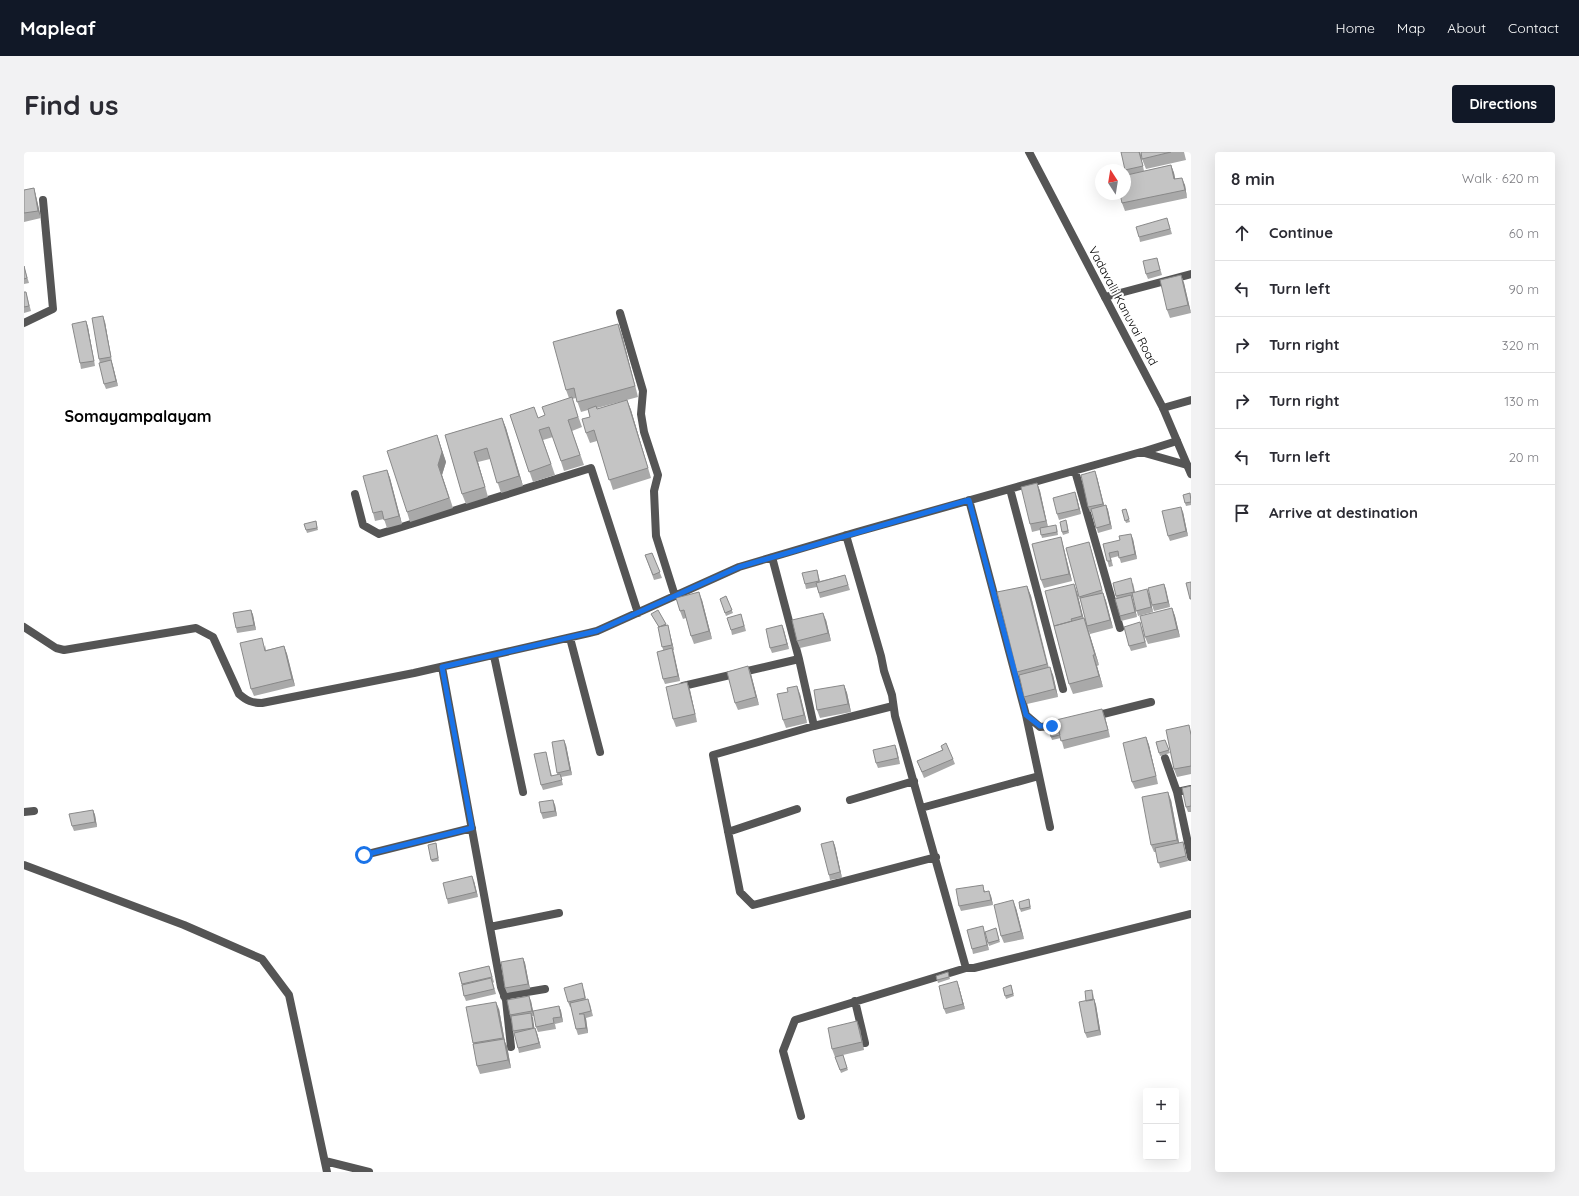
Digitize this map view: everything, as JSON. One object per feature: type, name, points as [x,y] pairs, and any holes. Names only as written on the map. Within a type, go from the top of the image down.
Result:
[{"type":"street","name":"Vadavalli Kanuvai Road","points":[[1029,152],[1163,408],[1191,474]]},
{"type":"street","points":[[24,323],[53,309],[43,200]]},
{"type":"street","points":[[1105,296],[1191,274]]},
{"type":"street","points":[[620,313],[643,391],[641,414],[644,432],[658,475],[654,491],[656,536],[675,596]]},
{"type":"street","points":[[1163,408],[1191,400]]},
{"type":"street","points":[[24,627],[56,648],[64,650],[196,628],[213,637],[239,694],[244,699],[253,703],[270,701],[494,656],[597,631],[739,567],[1177,441]]},
{"type":"street","points":[[1141,452],[1187,465]]},
{"type":"street","points":[[355,494],[363,525],[379,534],[590,468],[638,613]]},
{"type":"street","points":[[1075,471],[1120,628]]},
{"type":"street","points":[[1010,489],[1063,689]]},
{"type":"street","points":[[969,500],[1026,715],[1050,827]]},
{"type":"street","points":[[846,535],[881,656],[884,672],[892,695],[893,706],[966,968]]},
{"type":"street","points":[[772,557],[799,658],[814,726]]},
{"type":"street","points":[[24,636],[33,633]]},
{"type":"street","points":[[570,638],[600,752]]},
{"type":"street","points":[[494,656],[523,792]]},
{"type":"street","points":[[683,686],[799,658]]},
{"type":"street","points":[[442,667],[501,987],[504,996],[511,1047]]},
{"type":"street","points":[[1090,717],[1151,702]]},
{"type":"street","points":[[893,706],[814,726],[713,755],[740,892],[753,905],[936,857]]},
{"type":"street","points":[[1026,715],[1040,726],[1052,726],[1075,720]]},
{"type":"street","points":[[1165,758],[1177,792],[1191,857]]},
{"type":"street","points":[[921,808],[1039,776]]},
{"type":"street","points":[[850,800],[914,781]]},
{"type":"street","points":[[1177,792],[1191,789]]},
{"type":"street","points":[[728,832],[797,809]]},
{"type":"street","points":[[24,812],[34,811]]},
{"type":"street","points":[[364,855],[472,828]]},
{"type":"street","points":[[24,865],[184,925],[262,959],[289,995],[327,1172]]},
{"type":"street","points":[[490,927],[559,913]]},
{"type":"street","points":[[801,1116],[783,1051],[795,1020],[966,968],[974,968],[1191,914]]},
{"type":"street","points":[[504,996],[545,989]]},
{"type":"street","points":[[855,1001],[865,1043]]},
{"type":"street","points":[[325,1162],[369,1172]]},
{"type":"building","points":[[1121,152],[1139,152],[1143,166],[1131,169],[1131,164],[1124,164]]},
{"type":"building","points":[[1141,152],[1171,152],[1142,159]]},
{"type":"building","points":[[1171,165],[1174,179],[1182,178],[1185,190],[1122,203],[1121,200],[1131,200],[1131,174]]},
{"type":"building","points":[[34,188],[38,211],[24,213],[24,190]]},
{"type":"building","points":[[1167,218],[1170,229],[1139,237],[1136,227]]},
{"type":"building","points":[[1157,258],[1160,270],[1146,274],[1143,261]]},
{"type":"building","points":[[24,266],[27,278],[24,279]]},
{"type":"building","points":[[1181,275],[1188,305],[1167,310],[1160,280]]},
{"type":"building","points":[[24,292],[26,292],[29,306],[24,307]]},
{"type":"building","points":[[103,316],[111,357],[99,359],[92,318]]},
{"type":"building","points":[[86,321],[94,361],[80,363],[72,324]]},
{"type":"building","points":[[618,324],[635,386],[577,402],[574,388],[566,390],[553,342]]},
{"type":"building","points":[[111,360],[116,381],[104,384],[99,363]]},
{"type":"building","points":[[572,397],[578,417],[568,420],[580,455],[561,461],[549,427],[539,430],[551,464],[529,472],[510,415],[534,407],[538,418],[545,415],[542,407]]},
{"type":"building","points":[[627,400],[648,468],[609,480],[594,430],[586,433],[582,419],[590,417],[588,409],[596,406],[597,409]]},
{"type":"building","points":[[502,418],[519,476],[497,483],[487,448],[474,452],[485,487],[462,494],[445,435]]},
{"type":"building","points":[[437,435],[442,452],[438,465],[449,498],[407,512],[387,451]]},
{"type":"building","points":[[387,470],[399,516],[384,520],[382,511],[373,513],[363,476]]},
{"type":"building","points":[[1095,471],[1103,504],[1088,507],[1081,475]]},
{"type":"building","points":[[1037,483],[1046,521],[1030,524],[1021,487]]},
{"type":"building","points":[[1075,492],[1079,509],[1057,514],[1053,498]]},
{"type":"building","points":[[1190,493],[1191,502],[1185,503],[1183,495]]},
{"type":"building","points":[[1106,505],[1110,524],[1096,528],[1091,509]]},
{"type":"building","points":[[1181,507],[1186,531],[1168,536],[1162,511]]},
{"type":"building","points":[[1126,509],[1129,519],[1125,521],[1122,510]]},
{"type":"building","points":[[1066,520],[1068,531],[1062,532],[1060,522]]},
{"type":"building","points":[[316,521],[317,528],[306,530],[304,524]]},
{"type":"building","points":[[1056,525],[1057,532],[1041,535],[1040,528]]},
{"type":"building","points":[[1131,534],[1135,554],[1119,558],[1118,551],[1109,553],[1111,561],[1107,561],[1103,544],[1120,540],[1119,536]]},
{"type":"building","points":[[1061,537],[1069,574],[1041,580],[1032,544]]},
{"type":"building","points":[[1089,542],[1102,590],[1079,597],[1066,548]]},
{"type":"building","points":[[652,553],[660,572],[653,575],[645,555]]},
{"type":"building","points":[[817,570],[819,581],[805,584],[802,573]]},
{"type":"building","points":[[845,575],[848,585],[819,593],[816,583]]},
{"type":"building","points":[[1131,578],[1134,592],[1116,596],[1113,583]]},
{"type":"building","points":[[1191,582],[1191,599],[1190,599],[1186,583]]},
{"type":"building","points":[[1074,584],[1082,616],[1071,619],[1072,621],[1054,626],[1045,591]]},
{"type":"building","points":[[1164,584],[1168,602],[1152,605],[1148,588]]},
{"type":"building","points":[[1027,586],[1047,664],[1017,672],[997,592]]},
{"type":"building","points":[[1147,589],[1151,607],[1136,611],[1132,593]]},
{"type":"building","points":[[699,592],[709,631],[691,636],[684,610],[680,611],[676,598]]},
{"type":"building","points":[[1103,593],[1110,620],[1087,626],[1080,598]]},
{"type":"building","points":[[1131,595],[1135,612],[1120,616],[1115,599]]},
{"type":"building","points":[[726,596],[732,610],[725,613],[720,599]]},
{"type":"building","points":[[1172,608],[1177,629],[1145,637],[1140,616]]},
{"type":"building","points":[[251,610],[254,625],[236,628],[233,613]]},
{"type":"building","points":[[658,610],[666,624],[659,627],[651,614]]},
{"type":"building","points":[[823,613],[828,633],[797,641],[792,620]]},
{"type":"building","points":[[741,614],[744,626],[731,630],[727,618]]},
{"type":"building","points":[[1084,618],[1095,655],[1093,655],[1099,676],[1069,684],[1054,626]]},
{"type":"building","points":[[1140,622],[1145,642],[1129,646],[1124,627]]},
{"type":"building","points":[[668,625],[672,645],[662,647],[658,627]]},
{"type":"building","points":[[782,625],[787,644],[770,648],[766,629]]},
{"type":"building","points":[[262,638],[265,651],[284,646],[292,679],[251,689],[240,643]]},
{"type":"building","points":[[672,648],[678,676],[663,679],[657,652]]},
{"type":"building","points":[[748,666],[756,697],[735,703],[727,672]]},
{"type":"building","points":[[1050,667],[1055,689],[1024,697],[1019,675]]},
{"type":"building","points":[[687,682],[695,714],[673,719],[666,687]]},
{"type":"building","points":[[844,685],[848,704],[817,710],[814,690]]},
{"type":"building","points":[[797,686],[804,715],[783,720],[777,694],[788,692],[787,688]]},
{"type":"building","points":[[1102,709],[1108,730],[1061,741],[1056,720]]},
{"type":"building","points":[[1189,725],[1191,735],[1191,766],[1174,769],[1166,730]]},
{"type":"building","points":[[1058,728],[1060,735],[1051,737],[1050,730]]},
{"type":"building","points":[[1146,737],[1156,776],[1132,782],[1123,743]]},
{"type":"building","points":[[564,740],[570,770],[557,773],[552,742]]},
{"type":"building","points":[[1165,740],[1169,750],[1159,753],[1156,742]]},
{"type":"building","points":[[946,743],[953,759],[922,772],[917,761],[943,750],[941,746]]},
{"type":"building","points":[[895,745],[898,758],[876,763],[873,750]]},
{"type":"building","points":[[546,752],[551,776],[560,774],[562,780],[541,785],[534,754]]},
{"type":"building","points":[[1191,786],[1191,806],[1186,807],[1182,788]]},
{"type":"building","points":[[1168,792],[1177,840],[1151,845],[1142,797]]},
{"type":"building","points":[[553,800],[555,811],[541,813],[539,802]]},
{"type":"building","points":[[93,810],[95,822],[72,826],[69,814]]},
{"type":"building","points":[[833,841],[840,872],[829,875],[821,844]]},
{"type":"building","points":[[1183,842],[1186,856],[1158,863],[1155,848]]},
{"type":"building","points":[[436,843],[438,858],[431,860],[428,845]]},
{"type":"building","points":[[472,876],[476,892],[447,899],[443,883]]},
{"type":"building","points":[[983,885],[984,892],[989,891],[991,900],[959,906],[956,889]]},
{"type":"building","points":[[1029,899],[1030,907],[1020,909],[1019,902]]},
{"type":"building","points":[[1013,900],[1021,931],[1001,936],[994,905]]},
{"type":"building","points":[[983,926],[987,945],[972,949],[967,930]]},
{"type":"building","points":[[996,928],[999,940],[988,943],[985,932]]},
{"type":"building","points":[[523,958],[528,984],[505,988],[501,962]]},
{"type":"building","points":[[489,966],[492,977],[462,984],[459,973]]},
{"type":"building","points":[[948,972],[949,977],[937,980],[936,976]]},
{"type":"building","points":[[491,978],[494,989],[464,996],[462,985]]},
{"type":"building","points":[[957,981],[963,1004],[944,1009],[939,986]]},
{"type":"building","points":[[582,983],[585,998],[568,1002],[564,988]]},
{"type":"building","points":[[1011,985],[1013,994],[1005,996],[1003,988]]},
{"type":"building","points":[[1092,990],[1093,1000],[1086,1001],[1085,991]]},
{"type":"building","points":[[529,996],[532,1011],[510,1015],[507,1000]]},
{"type":"building","points":[[588,999],[591,1011],[579,1014],[584,1014],[586,1028],[576,1029],[570,1003]]},
{"type":"building","points":[[1094,999],[1099,1030],[1085,1033],[1079,1002]]},
{"type":"building","points":[[496,1002],[503,1038],[473,1043],[466,1007]]},
{"type":"building","points":[[559,1006],[561,1017],[553,1018],[554,1023],[536,1027],[533,1011]]},
{"type":"building","points":[[531,1013],[533,1028],[513,1031],[511,1016]]},
{"type":"building","points":[[857,1021],[862,1042],[832,1049],[828,1028]]},
{"type":"building","points":[[535,1028],[539,1043],[518,1048],[514,1033]]},
{"type":"building","points":[[504,1039],[508,1060],[477,1066],[473,1044]]},
{"type":"building","points":[[843,1055],[847,1068],[840,1070],[835,1057]]},
{"type":"district","name":"Somayampalayam","points":[[138,416]]},
{"type":"route","points":[[364,855],[472,828],[442,667],[589,634],[739,567],[969,500],[1026,715],[1040,726],[1052,726]]}]
